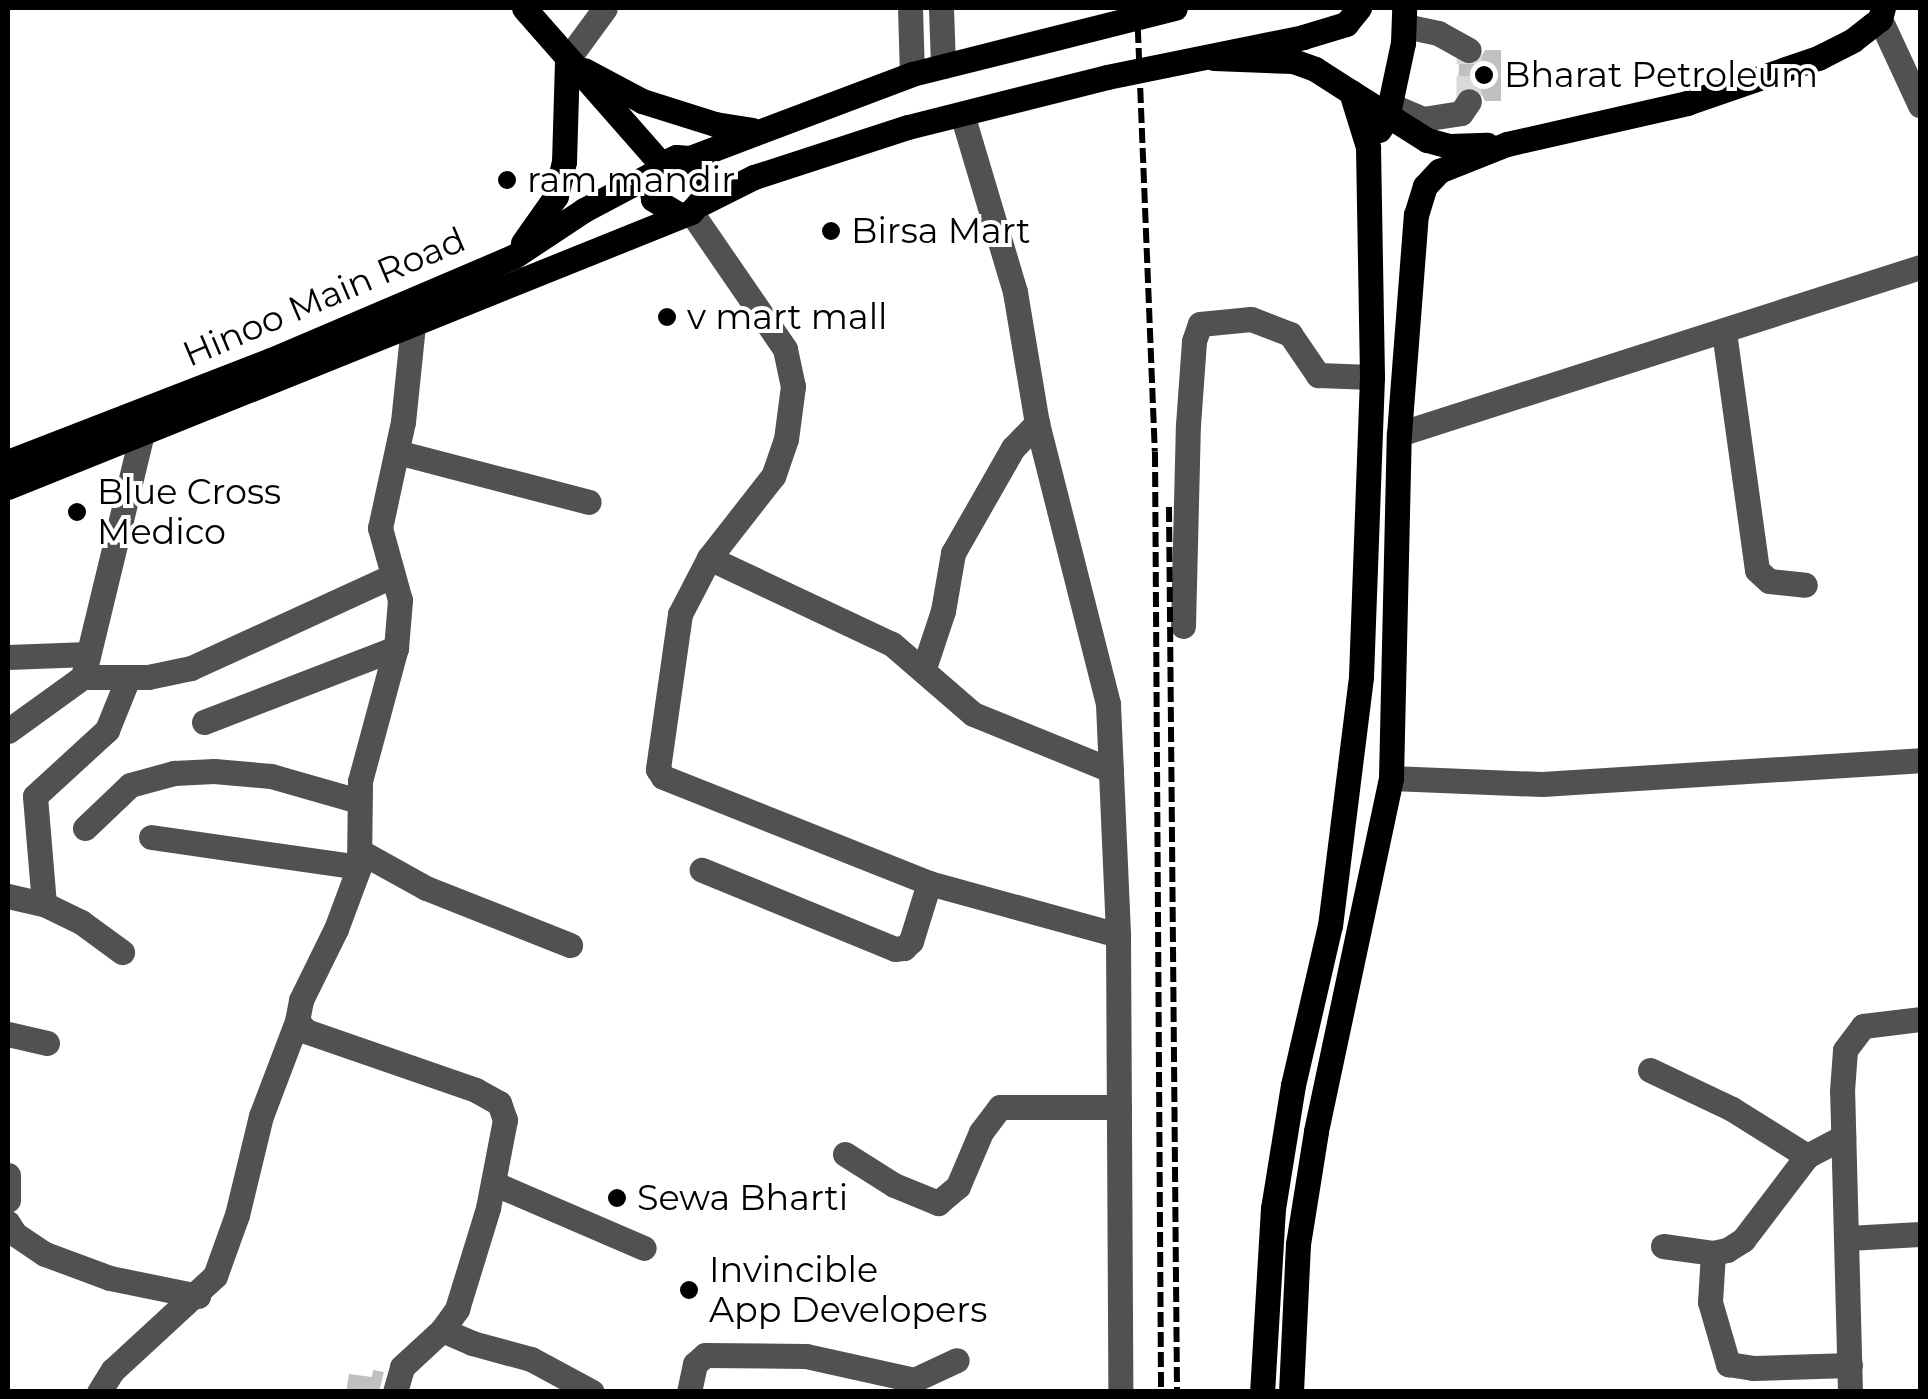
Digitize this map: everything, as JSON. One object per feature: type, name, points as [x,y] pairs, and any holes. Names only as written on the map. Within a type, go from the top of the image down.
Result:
[{"type":"main road","points":[[524,8],[658,168],[654,199],[690,210]]},
{"type":"main road","points":[[658,168],[676,157],[690,158],[912,74],[1175,8]]},
{"type":"main road","points":[[8,487],[413,326],[690,210],[754,177],[962,114],[1346,24],[1359,8]]},
{"type":"main road","points":[[1291,1392],[1298,1244],[1316,1131],[1391,778],[1399,434],[1416,215],[1425,186],[1439,171],[1506,144],[1706,96],[1818,58],[1853,40],[1881,13]]},
{"type":"main road","points":[[1368,147],[1388,112],[1404,17]]},
{"type":"main road","points":[[1214,58],[1293,61],[1388,112],[1427,140],[1450,146],[1506,144]]},
{"type":"main road","points":[[567,60],[642,101],[714,124],[754,131]]},
{"type":"main road","points":[[513,256],[556,196],[564,162],[567,60]]},
{"type":"main road","points":[[1262,1392],[1274,1208],[1294,1085],[1330,926],[1361,677],[1372,376],[1368,147],[1351,92]]},
{"type":"main road","points":[[690,158],[708,178],[690,210]]},
{"type":"main road","name":"Hinoo Main Road","points":[[8,462],[272,360],[513,256],[658,168]]},
{"type":"street","points":[[567,60],[606,8]]},
{"type":"street","points":[[910,8],[912,74]]},
{"type":"street","points":[[941,8],[943,66]]},
{"type":"street","points":[[1881,13],[1920,105]]},
{"type":"street","points":[[1404,17],[1469,50]]},
{"type":"street","points":[[1388,112],[1424,119],[1461,113],[1469,100]]},
{"type":"street","points":[[962,114],[1015,292],[1037,423],[1101,667],[1111,770],[1118,935],[1120,1392]]},
{"type":"street","points":[[690,210],[785,349],[793,386],[786,439],[773,476],[709,558],[688,592],[674,635],[657,756],[663,777],[929,883],[1118,935]]},
{"type":"street","points":[[1399,434],[1920,266]]},
{"type":"street","points":[[1182,626],[1188,426],[1194,340],[1200,324],[1251,320],[1290,334],[1318,374],[1372,376]]},
{"type":"street","points":[[99,1392],[113,1370],[198,1296],[224,1257],[261,1116],[302,1000],[336,929],[360,860],[358,801],[396,648],[400,600],[380,528],[397,452],[413,326]]},
{"type":"street","points":[[1724,332],[1757,570],[1769,581],[1805,585]]},
{"type":"street","points":[[924,668],[943,611],[953,553],[1013,448],[1037,423]]},
{"type":"street","points":[[8,731],[86,666],[142,434]]},
{"type":"street","points":[[397,452],[589,502]]},
{"type":"street","points":[[709,558],[892,644],[973,714],[1111,770]]},
{"type":"street","points":[[8,657],[86,666],[128,678],[192,668],[392,576]]},
{"type":"street","points":[[204,722],[396,648]]},
{"type":"street","points":[[44,904],[35,796],[107,730],[128,678]]},
{"type":"street","points":[[1391,778],[1542,784],[1920,760]]},
{"type":"street","points":[[85,828],[130,785],[174,773],[214,770],[271,776],[358,801]]},
{"type":"street","points":[[150,838],[360,860],[570,945]]},
{"type":"street","points":[[702,870],[895,949],[904,948],[910,940],[929,883]]},
{"type":"street","points":[[8,896],[44,904],[90,928],[122,952]]},
{"type":"street","points":[[1850,1392],[1843,1137],[1843,1070],[1848,1040],[1862,1026],[1920,1019]]},
{"type":"street","points":[[297,1021],[306,1031],[476,1090],[499,1103],[505,1120],[493,1183],[464,1286],[442,1330],[402,1367],[396,1392]]},
{"type":"street","points":[[8,1034],[47,1043]]},
{"type":"street","points":[[1650,1070],[1732,1108],[1807,1156]]},
{"type":"street","points":[[845,1154],[894,1185],[938,1203],[958,1186],[986,1123],[1000,1106],[1118,1108]]},
{"type":"street","points":[[1664,1246],[1713,1253],[1743,1240],[1807,1156],[1843,1137]]},
{"type":"street","points":[[8,1175],[8,1200]]},
{"type":"street","points":[[493,1183],[644,1248]]},
{"type":"street","points":[[8,1224],[15,1234],[46,1254],[122,1281],[198,1296]]},
{"type":"street","points":[[1848,1238],[1920,1234]]},
{"type":"street","points":[[1713,1253],[1710,1302],[1726,1361],[1794,1380],[1850,1365]]},
{"type":"street","points":[[442,1330],[472,1344],[531,1360],[592,1392]]},
{"type":"street","points":[[690,1392],[695,1364],[705,1355],[806,1356],[914,1380],[957,1360]]},
{"type":"building","points":[[1485,50],[1501,50],[1501,101],[1485,101],[1479,88],[1471,85],[1458,89],[1459,63],[1477,64]]},
{"type":"building","points":[[373,1370],[384,1372],[379,1392],[346,1392],[349,1374],[372,1377]]},
{"type":"tunnel","points":[[1469,50],[1469,101]]},
{"type":"railway","points":[[1137,8],[1155,452],[1161,1392]]},
{"type":"railway","points":[[1169,507],[1177,1392]]},
{"type":"place","name":"Bharat Petroleum","points":[[1484,75]]},
{"type":"place","name":"ram mandir","points":[[507,180]]},
{"type":"place","name":"Birsa Mart","points":[[831,231]]},
{"type":"place","name":"v mart mall","points":[[667,317]]},
{"type":"place","name":"Blue Cross Medico","points":[[77,512]]},
{"type":"place","name":"Sewa Bharti","points":[[617,1198]]},
{"type":"place","name":"Invincible App Developers","points":[[689,1290]]}]
